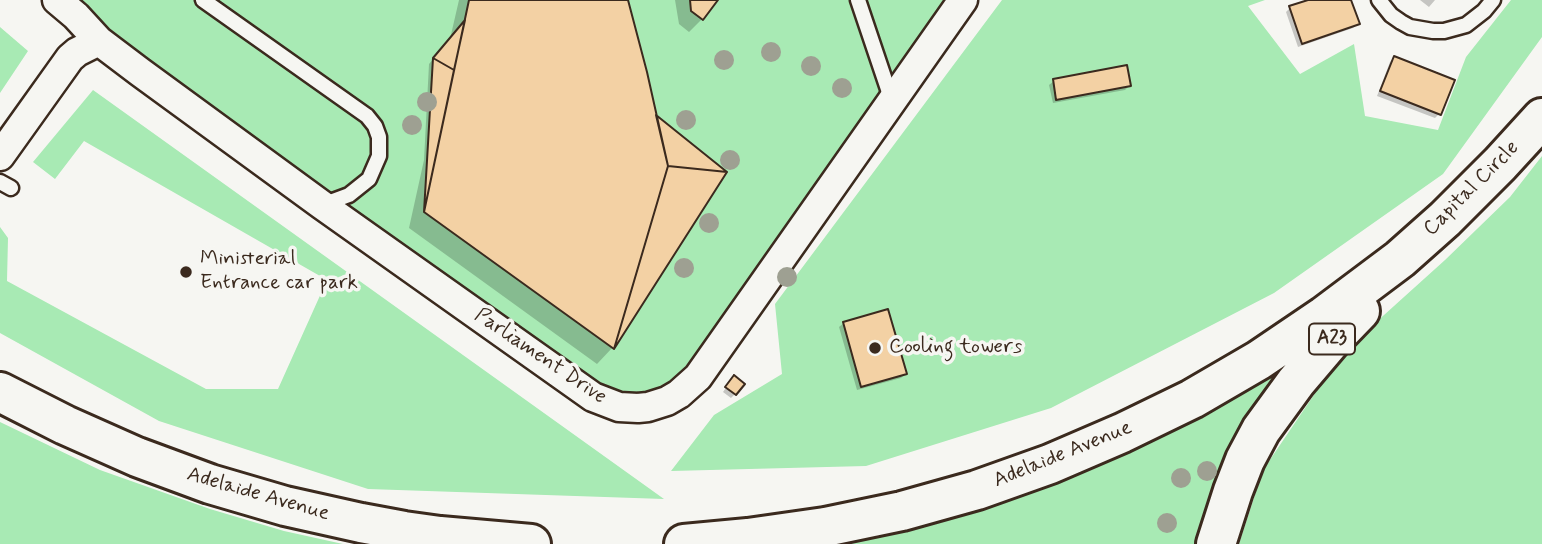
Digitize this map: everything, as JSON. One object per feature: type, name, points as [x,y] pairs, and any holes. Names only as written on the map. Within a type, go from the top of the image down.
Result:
[{"type":"highway","name":"Capital Circle","points":[[1400,259],[1445,219],[1542,118]]},
{"type":"highway","name":"Adelaide Avenue","points":[[684,544],[748,538],[864,519],[977,489],[1050,464],[1192,399],[1259,360],[1400,259]]},
{"type":"highway","name":"A23","points":[[1216,544],[1233,491],[1261,430],[1296,382],[1367,304],[1400,259]]},
{"type":"highway","name":"Adelaide Avenue","points":[[0,392],[137,457],[210,484],[285,506],[422,538],[440,536],[531,544]]},
{"type":"street","name":"Parliament Drive","points":[[57,0],[99,41],[322,205],[593,397],[619,407],[648,407],[667,401],[698,377],[963,0]]},
{"type":"street","points":[[0,156],[69,58],[99,41]]},
{"type":"lane","points":[[203,0],[367,116],[374,126],[379,137],[379,156],[369,179],[349,195],[322,205]]},
{"type":"lane","points":[[858,0],[892,102]]},
{"type":"lane","points":[[1379,0],[1391,15],[1410,27],[1444,31],[1466,24],[1484,11],[1493,0]]},
{"type":"green space","points":[[58,0],[963,0],[679,394],[593,397],[150,61]]},
{"type":"green space","points":[[1002,0],[1265,0],[1248,6],[1300,74],[1354,44],[1365,116],[1438,130],[1466,57],[1511,0],[1542,0],[1542,37],[1443,174],[1274,293],[1051,408],[866,466],[671,471],[714,415],[782,374],[775,304]]},
{"type":"green space","points":[[0,27],[28,51],[0,93]]},
{"type":"green space","points":[[93,90],[664,499],[368,489],[159,421],[0,333],[0,227],[8,238],[7,281],[206,389],[278,389],[327,280],[84,141],[55,179],[33,162]]},
{"type":"green space","points":[[1542,156],[1542,544],[1239,544],[1263,470],[1343,352],[1510,197]]},
{"type":"green space","points":[[1287,358],[1291,364],[1202,544],[810,544]]},
{"type":"green space","points":[[0,422],[100,470],[210,509],[284,531],[343,544],[0,544]]},
{"type":"building","points":[[469,0],[628,0],[668,166],[614,349],[424,212]]},
{"type":"building","points":[[690,0],[718,0],[703,20],[691,11]]},
{"type":"building","points":[[1308,0],[1351,0],[1360,24],[1302,44],[1289,6]]},
{"type":"building","points":[[465,20],[454,70],[433,58]]},
{"type":"building","points":[[1394,56],[1455,80],[1441,115],[1380,91]]},
{"type":"building","points":[[433,58],[454,70],[424,212]]},
{"type":"building","points":[[1127,65],[1131,86],[1056,100],[1053,79]]},
{"type":"building","points":[[656,115],[727,172],[668,166]]},
{"type":"building","points":[[668,166],[727,172],[614,349]]},
{"type":"building","name":"Cooling towers","points":[[888,309],[907,374],[861,387],[843,322]]},
{"type":"building","points":[[734,375],[745,384],[736,395],[725,387]]},
{"type":"place","name":"Ministerial Entrance car park","points":[[186,272]]},
{"type":"place","name":"Cooling towers","points":[[875,348]]}]
